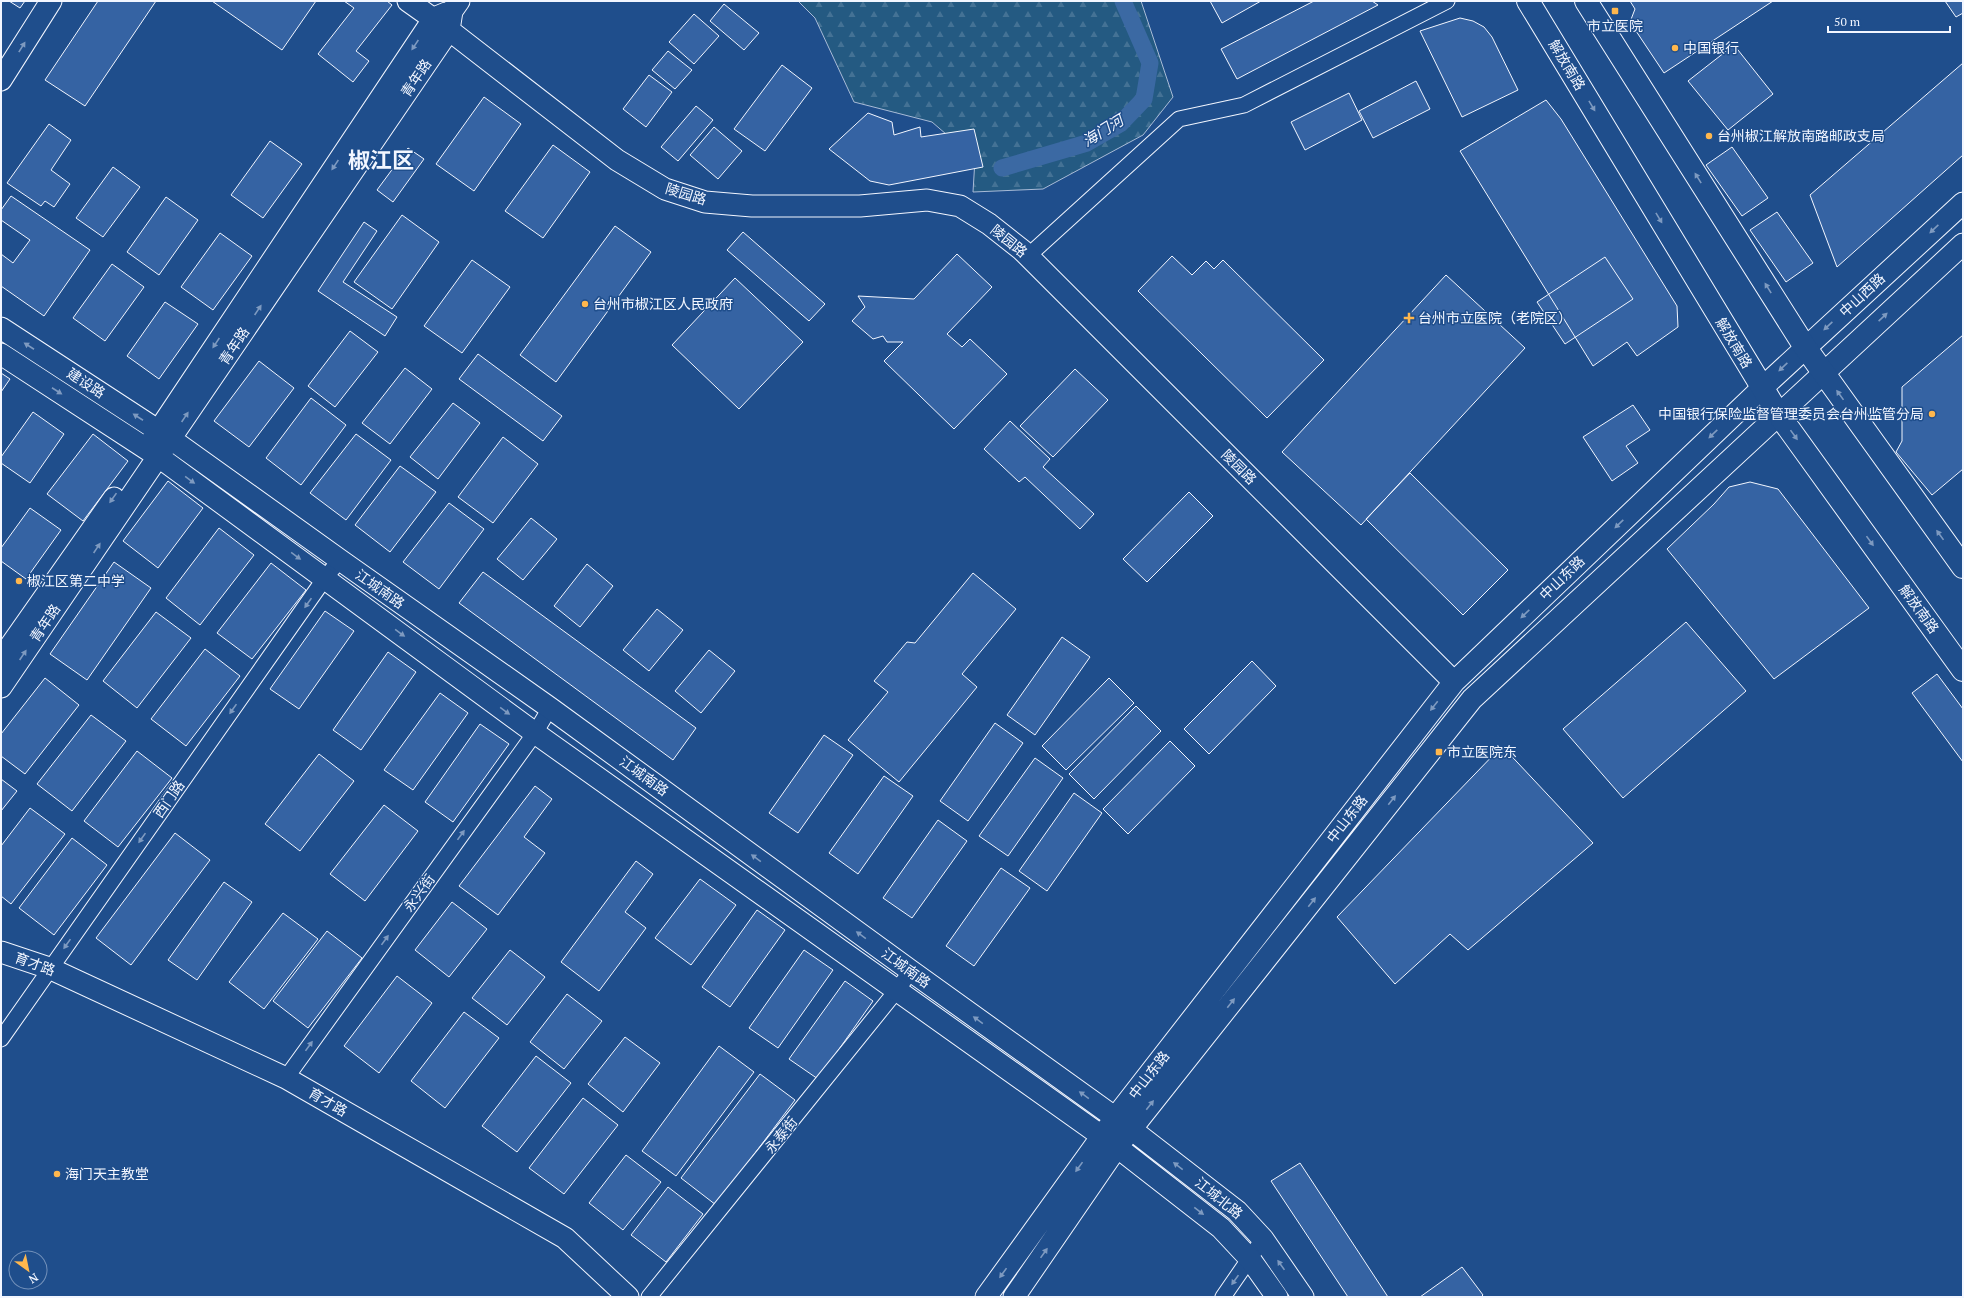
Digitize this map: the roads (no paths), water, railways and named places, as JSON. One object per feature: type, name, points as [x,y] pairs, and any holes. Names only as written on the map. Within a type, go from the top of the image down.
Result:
[{"type":"main road","points":[[1,80],[50,1]]},
{"type":"main road","name":"陵园路","points":[[408,1],[448,15],[617,160],[664,189],[705,202],[752,206],[860,206],[927,200],[960,206],[989,224],[1028,256],[1454,682]]},
{"type":"main road","name":"解放南路","points":[[1528,1],[1779,415],[1963,670]]},
{"type":"main road","points":[[1586,1],[1805,347],[1963,567]]},
{"type":"main road","name":"青年路","points":[[1,687],[153,454],[164,434],[448,15]]},
{"type":"main road","name":"中山西路","points":[[1762,388],[1963,203]]},
{"type":"main road","points":[[1779,415],[1963,244]]},
{"type":"main road","name":"建设路","points":[[1,328],[164,434]]},
{"type":"main road","name":"建设路","points":[[1,354],[153,454]]},
{"type":"main road","name":"中山东路","points":[[986,1297],[1123,1124],[1454,682],[1762,388]]},
{"type":"main road","name":"中山东路","points":[[1123,1124],[1472,699],[1779,415]]},
{"type":"main road","name":"江城南路","points":[[164,434],[550,708],[1123,1124]]},
{"type":"main road","points":[[1,659],[153,454]]},
{"type":"main road","name":"江城南路","points":[[153,454],[535,732],[1110,1141]]},
{"type":"main road","name":"育才路","points":[[1,952],[50,968],[286,1078],[565,1238],[628,1297]]},
{"type":"main road","name":"江城北路","points":[[1123,1124],[1237,1211],[1262,1239],[1303,1297]]},
{"type":"main road","name":"中山东路","points":[[1014,1297],[1110,1141]]},
{"type":"main road","name":"江城北路","points":[[1110,1141],[1221,1228],[1250,1259],[1278,1297]]},
{"type":"street","points":[[1028,256],[1179,119],[1244,105],[1447,1]]},
{"type":"street","name":"西门路","points":[[1,1039],[325,578],[340,560]]},
{"type":"street","name":"永兴街","points":[[286,1078],[535,732],[550,708]]},
{"type":"street","name":"永泰街","points":[[649,1297],[898,990],[911,971]]},
{"type":"street","points":[[1223,1297],[1250,1259],[1262,1239]]},
{"type":"waterway","name":"海门河","points":[[1002,168],[1087,143],[1120,124],[1144,99],[1150,63],[1123,1]]},
{"type":"place","name":"市立医院","points":[[1615,11]]},
{"type":"place","name":"中国银行","points":[[1675,48]]},
{"type":"place","name":"台州椒江解放南路邮政支局","points":[[1709,136]]},
{"type":"place","name":"台州市椒江区人民政府","points":[[585,304]]},
{"type":"place","name":"台州市立医院（老院区）","points":[[1409,318]]},
{"type":"place","name":"中国银行保险监督管理委员会台州监管分局","points":[[1932,414]]},
{"type":"place","name":"椒江区第二中学","points":[[19,581]]},
{"type":"place","name":"市立医院东","points":[[1439,752]]},
{"type":"place","name":"海门天主教堂","points":[[57,1174]]},
{"type":"district","name":"椒江区","points":[[381,160]]}]
